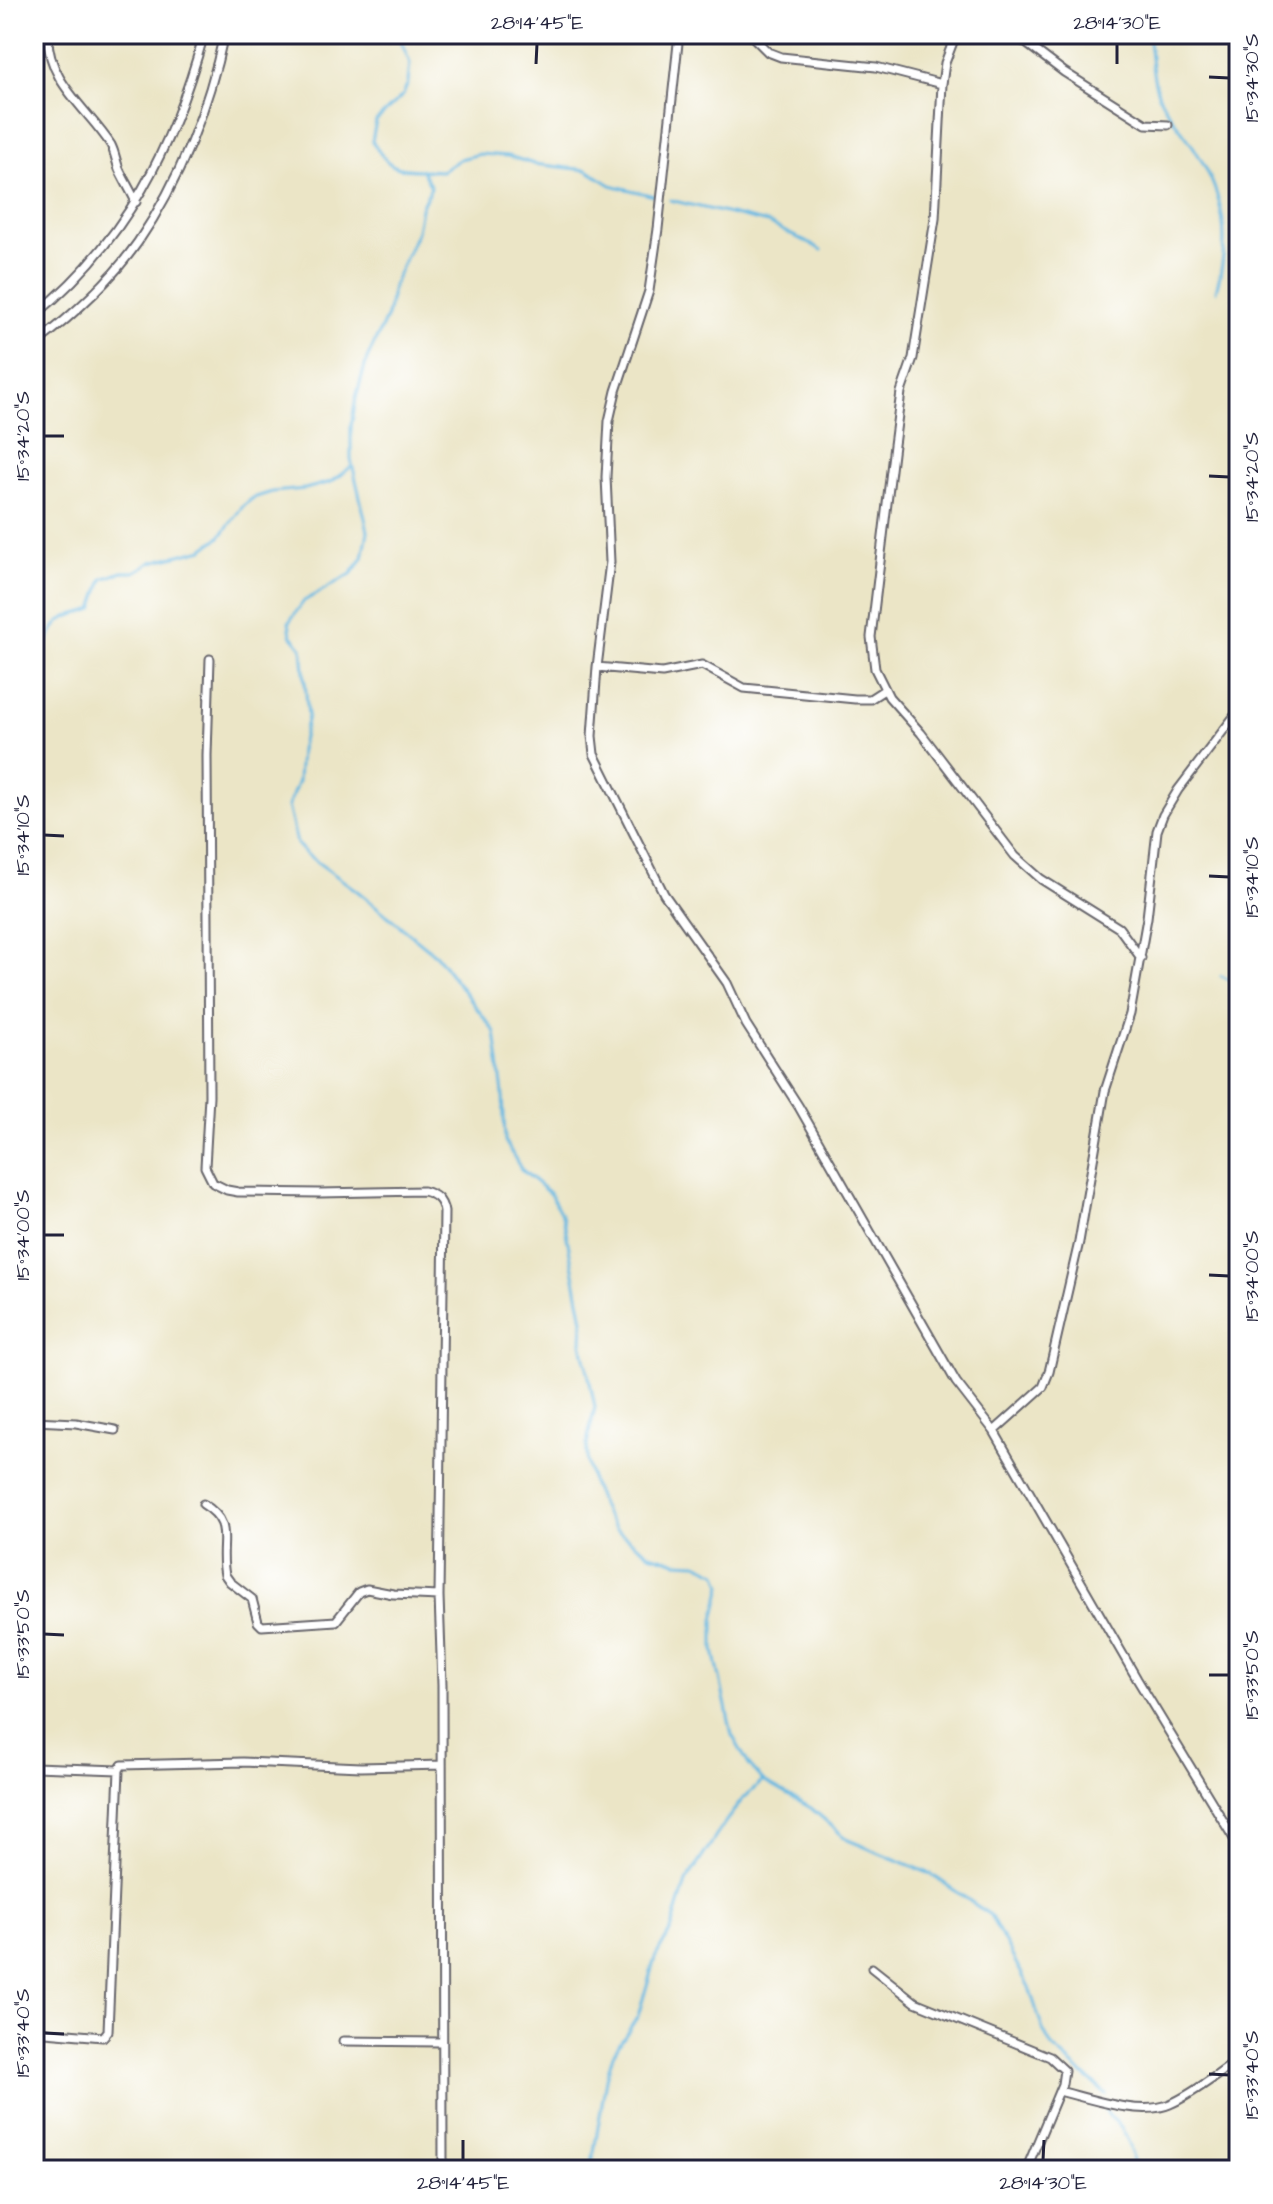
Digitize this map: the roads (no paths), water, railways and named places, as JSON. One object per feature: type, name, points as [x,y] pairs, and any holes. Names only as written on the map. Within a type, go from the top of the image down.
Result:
[{"type":"street","points":[[48,34],[47,49],[53,66],[65,87],[112,148],[136,202]]},
{"type":"street","points":[[34,316],[108,243],[136,202],[160,159],[176,121],[204,34]]},
{"type":"street","points":[[34,345],[97,290],[138,243],[183,159],[210,91],[224,34]]},
{"type":"street","points":[[679,34],[649,291],[609,421],[606,477],[610,562],[597,667],[592,736],[594,754],[664,894],[727,983],[746,1024],[799,1107],[956,1382],[994,1431],[1137,1679],[1239,1847]]},
{"type":"street","points":[[750,34],[768,52],[781,57],[876,67],[942,84]]},
{"type":"street","points":[[956,34],[947,56],[942,84],[934,229],[913,358],[901,392],[871,637],[875,669],[884,690],[1029,870],[1119,928],[1141,958]]},
{"type":"street","points":[[1014,34],[1064,72],[1146,124],[1168,125]]},
{"type":"street","points":[[210,659],[206,814],[209,1096],[205,1167],[213,1183],[227,1190],[320,1193],[423,1191],[433,1193],[443,1204],[439,1596],[443,2170]]},
{"type":"street","points":[[597,667],[662,673],[702,665],[744,688],[855,699],[870,699],[884,690]]},
{"type":"street","points":[[994,1431],[1043,1387],[1049,1372],[1079,1242],[1105,1091],[1130,1014],[1141,958],[1153,849],[1163,815],[1178,790],[1239,710]]},
{"type":"street","points":[[34,1421],[76,1423],[115,1430]]},
{"type":"street","points":[[203,1504],[215,1511],[223,1522],[225,1575],[252,1599],[262,1626],[336,1621],[359,1592],[367,1589],[393,1594],[439,1596]]},
{"type":"street","points":[[34,2031],[103,2037],[108,2031],[119,1770],[122,1765],[243,1762],[361,1767],[442,1765]]},
{"type":"street","points":[[34,1767],[119,1770]]},
{"type":"street","points":[[872,1968],[915,2002],[1050,2057],[1064,2070],[1059,2091],[1026,2170]]},
{"type":"street","points":[[343,2041],[441,2042]]},
{"type":"street","points":[[1059,2091],[1130,2107],[1157,2108],[1170,2104],[1239,2060]]},
{"type":"waterway","points":[[398,34],[410,63],[408,83],[403,95],[376,121],[372,141],[392,165],[422,170],[431,187],[421,208],[417,231],[393,286],[387,316],[367,359],[356,398],[351,427],[351,459],[368,531],[363,558],[351,574],[304,601],[289,622],[291,635],[302,648],[308,716],[300,750],[298,781],[288,806],[297,844],[436,955],[495,1032],[505,1141],[521,1169],[550,1194],[565,1227],[583,1320],[582,1343],[595,1407],[587,1443],[592,1483],[605,1514],[616,1530],[650,1554],[677,1562],[697,1563],[718,1573],[722,1585],[714,1620],[714,1650],[732,1735],[749,1765],[763,1781],[811,1808],[848,1840],[931,1874],[990,1915],[1029,1987],[1052,2047],[1106,2094]]},
{"type":"waterway","points":[[1148,34],[1158,93],[1206,168],[1219,202],[1224,236],[1216,291]]},
{"type":"waterway","points":[[422,170],[442,171],[460,159],[480,154],[508,156],[534,164],[587,170],[611,185],[658,197]]},
{"type":"waterway","points":[[670,200],[768,223],[822,250]]},
{"type":"waterway","points":[[34,705],[49,637],[62,620],[93,609],[103,579],[122,572],[135,572],[152,562],[203,549],[220,537],[243,506],[253,498],[331,482],[351,467]]},
{"type":"waterway","points":[[1221,976],[1239,984]]},
{"type":"waterway","points":[[591,2170],[613,2054],[638,2016],[655,1958],[672,1928],[686,1882],[742,1800],[763,1781]]},
{"type":"waterway","points":[[1104,2107],[1127,2138],[1133,2170]]}]
